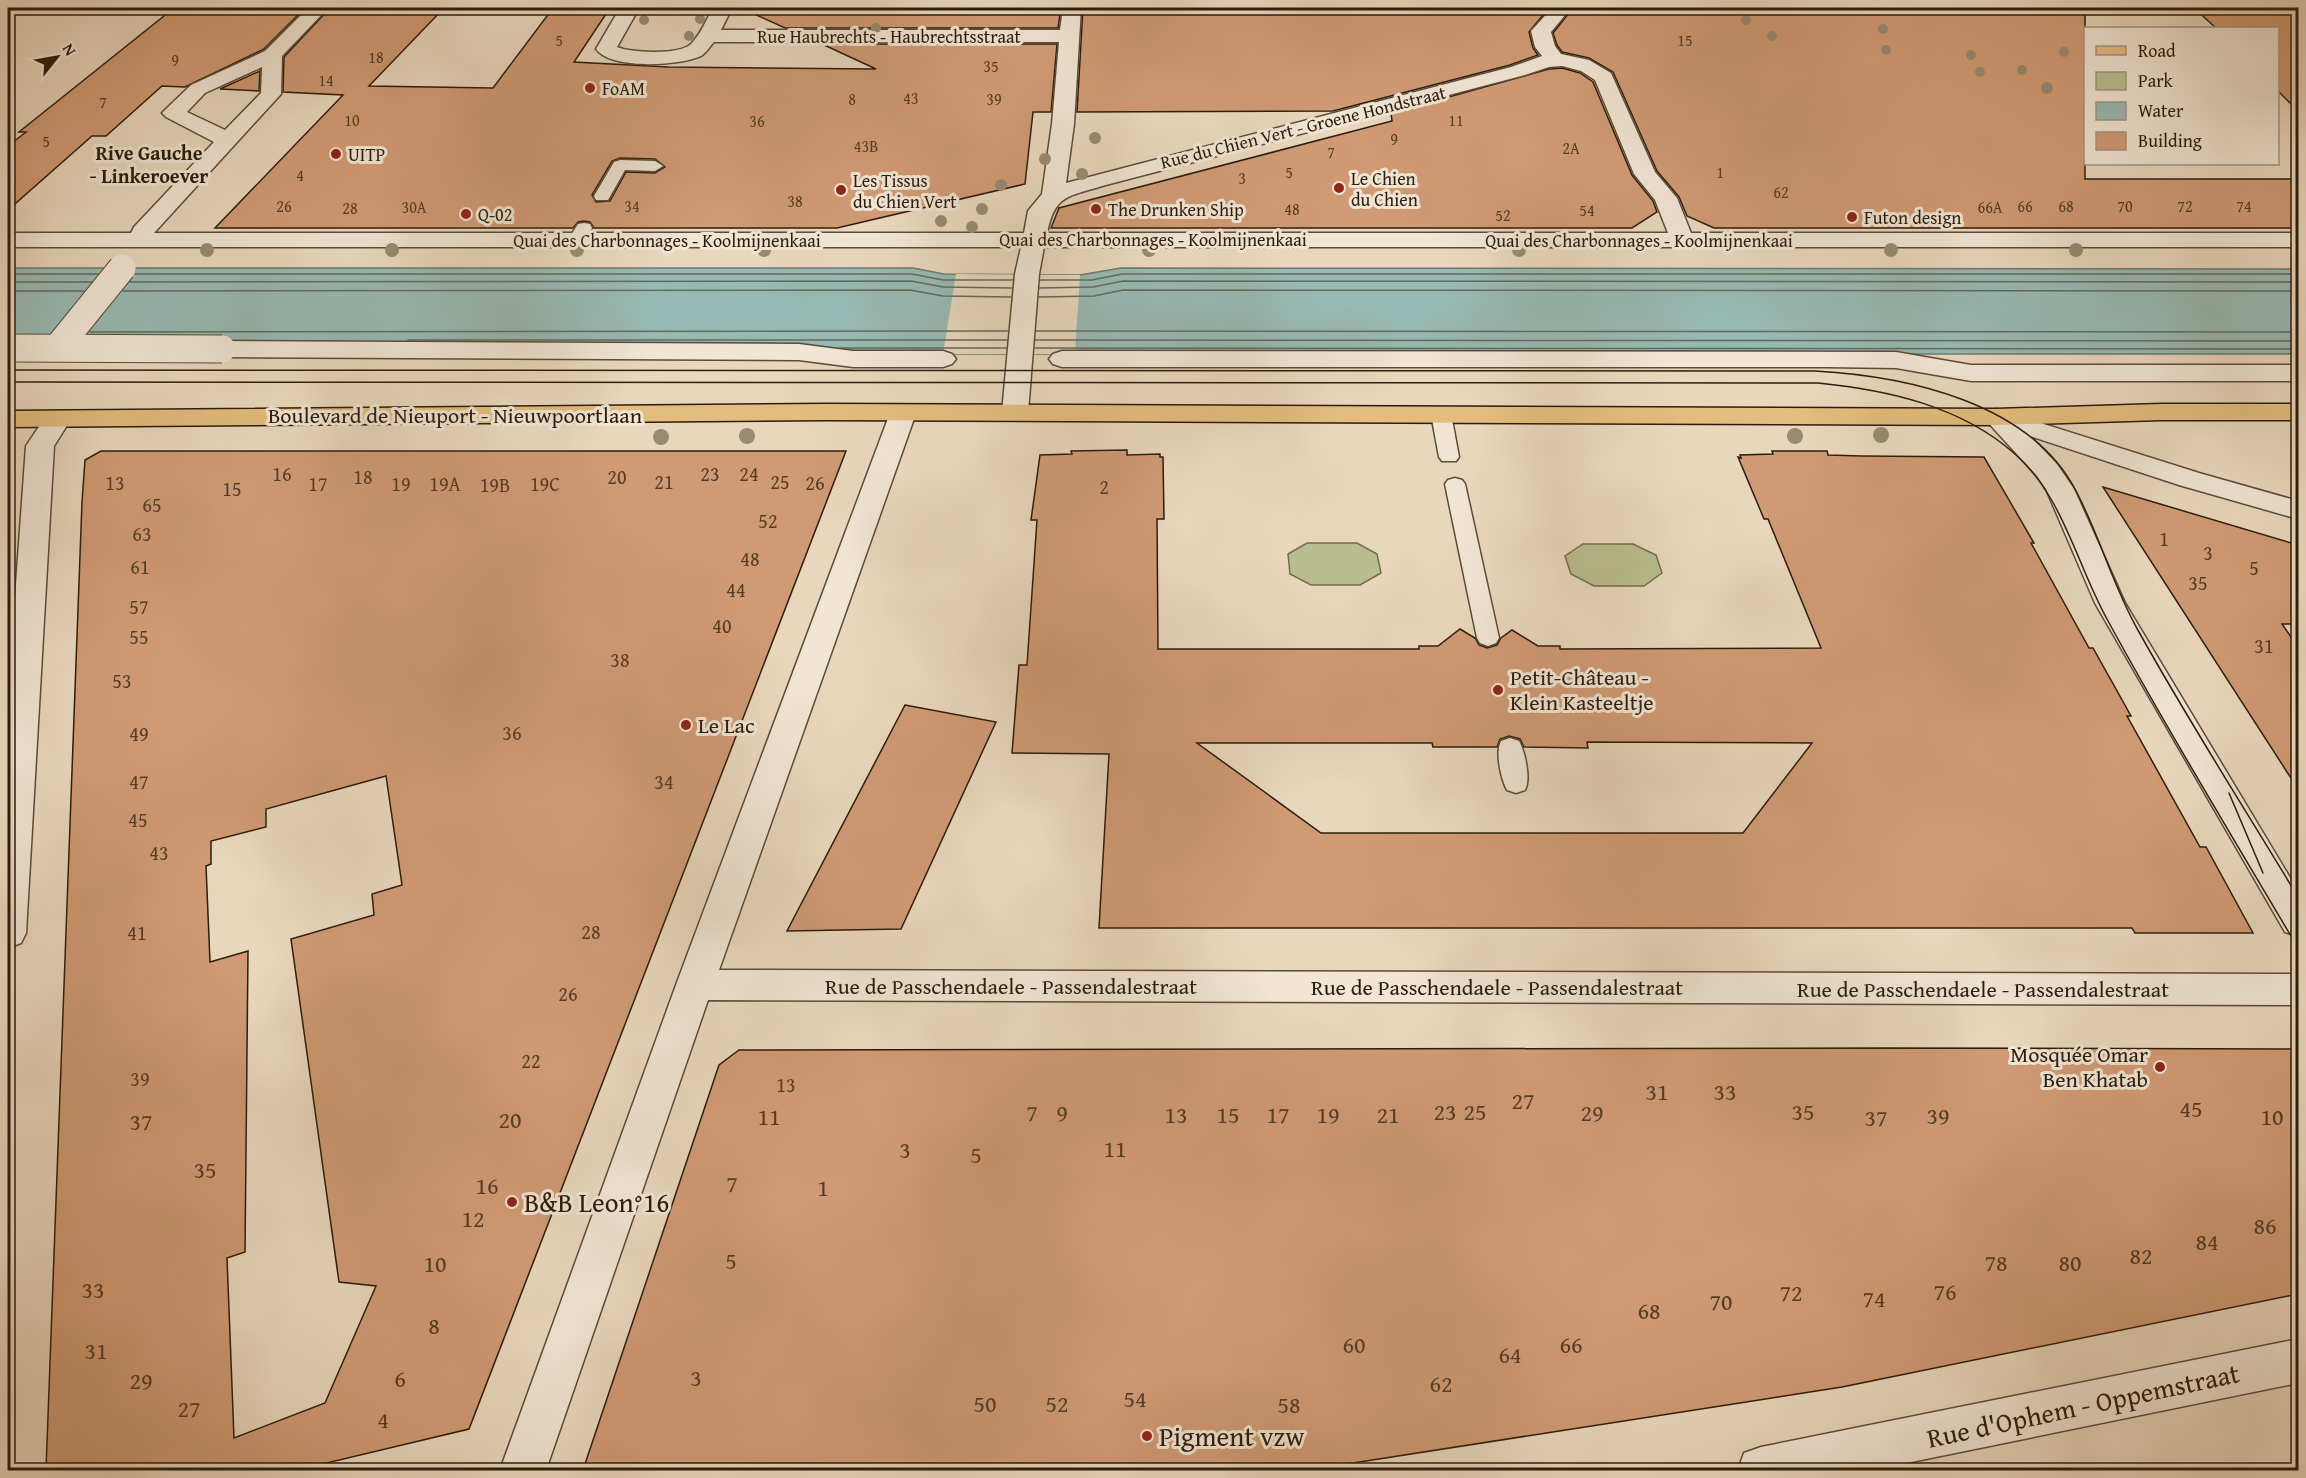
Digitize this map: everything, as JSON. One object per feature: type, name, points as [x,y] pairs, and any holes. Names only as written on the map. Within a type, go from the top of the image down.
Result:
[{"type":"main road","name":"Boulevard de Nieuport - Nieuwpoortlaan","points":[[8,419],[1015,412],[1996,417],[2298,411]]},
{"type":"street","points":[[228,140],[201,120],[173,113],[198,89],[272,55],[318,8]]},
{"type":"street","points":[[629,8],[606,49],[624,57],[674,57],[696,51],[708,36],[722,8]]},
{"type":"street","points":[[1015,412],[1027,274],[1036,240],[1040,211],[1053,195],[1063,123],[1072,8]]},
{"type":"street","points":[[1562,8],[1541,31],[1545,47],[1554,60],[1587,66],[1598,70],[1605,77],[1645,174],[1666,198],[1682,239]]},
{"type":"street","name":"Rue Haubrechts - Haubrechtsstraat","points":[[708,36],[1070,36]]},
{"type":"street","points":[[142,232],[271,94],[272,55]]},
{"type":"street","name":"Rue du Chien Vert - Groene Hondstraat","points":[[1053,195],[1094,181],[1554,60]]},
{"type":"street","name":"Quai des Charbonnages - Koolmijnenkaai","points":[[8,240],[580,234],[1036,240],[2298,240]]},
{"type":"street","points":[[58,347],[122,268]]},
{"type":"street","points":[[8,348],[799,352],[853,359],[943,359]]},
{"type":"street","points":[[1062,359],[1827,359],[1896,360],[1971,373],[2298,373]]},
{"type":"street","points":[[2269,412],[2298,422]]},
{"type":"street","points":[[523,1470],[695,985],[903,413]]},
{"type":"street","points":[[1996,417],[2189,479],[2298,510]]},
{"type":"street","points":[[1996,417],[2047,470],[2060,489],[2110,603],[2298,922]]},
{"type":"street","points":[[8,933],[39,458],[41,444],[58,419]]},
{"type":"street","name":"Rue de Passchendaele - Passendalestraat","points":[[695,985],[2298,990]]},
{"type":"street","name":"Rue d'Ophem - Oppemstraat","points":[[1761,1470],[2298,1361]]},
{"type":"lane","points":[[602,196],[620,165],[655,166]]},
{"type":"lane","points":[[1441,414],[1449,457]]},
{"type":"lane","points":[[1455,484],[1488,638]]},
{"type":"lane","points":[[1510,747],[1516,784]]},
{"type":"green space","points":[[1307,543],[1357,543],[1377,554],[1381,573],[1360,585],[1311,585],[1290,574],[1288,554]]},
{"type":"green space","points":[[1583,544],[1633,544],[1656,555],[1662,573],[1644,586],[1594,586],[1571,574],[1565,556]]},
{"type":"water","points":[[8,268],[913,268],[944,274],[1080,275],[1121,268],[2298,269],[2298,354],[8,354]]},
{"type":"pier","points":[[956,274],[1080,275],[1075,354],[943,354]]},
{"type":"building","points":[[174,8],[305,8],[264,49],[185,87],[162,86],[106,136],[92,136],[8,210],[8,146],[26,132],[19,132]]},
{"type":"building","points":[[330,8],[444,8],[369,86],[493,88],[553,8],[610,8],[574,62],[668,67],[876,69],[822,44],[1057,44],[1051,112],[1033,112],[1025,184],[837,228],[594,228],[590,222],[584,221],[578,222],[573,228],[215,228],[343,95],[283,92],[284,57]],"holes":[[[620,158],[655,159],[665,167],[655,173],[626,172],[610,201],[596,202],[592,195],[612,161]]]},
{"type":"building","points":[[741,8],[1061,8],[1058,28],[785,28]]},
{"type":"building","points":[[1083,8],[1549,8],[1529,32],[1533,48],[1538,55],[1510,65],[1333,111],[1077,112]]},
{"type":"building","points":[[1573,8],[2085,8],[2085,179],[2298,179],[2298,228],[1714,228],[1687,216],[1679,197],[1657,171],[1613,72],[1589,58],[1562,52],[1553,33]]},
{"type":"building","points":[[2194,8],[2298,8],[2298,111],[2279,92],[2279,27],[2215,27]]},
{"type":"building","points":[[1562,68],[1580,73],[1593,82],[1632,175],[1653,201],[1657,212],[1632,228],[1051,228],[1059,208],[1392,121],[1391,113],[1549,69]]},
{"type":"building","points":[[260,71],[259,91],[220,89]]},
{"type":"building","name":"Petit-Château - Klein Kasteeltje","points":[[1127,450],[1127,455],[1160,454],[1160,457],[1163,457],[1164,519],[1157,519],[1158,649],[1419,649],[1419,646],[1438,646],[1460,629],[1475,638],[1479,645],[1487,648],[1497,645],[1501,638],[1512,630],[1538,646],[1560,646],[1560,649],[1821,648],[1768,519],[1764,519],[1738,457],[1741,458],[1740,455],[1773,454],[1772,451],[1827,451],[1828,455],[1984,457],[2034,543],[2031,543],[2089,648],[2093,648],[2131,716],[2127,716],[2200,847],[2206,847],[2253,933],[2135,933],[2132,928],[1099,928],[1109,754],[1012,753],[1019,665],[1027,665],[1037,520],[1031,520],[1040,455],[1072,454],[1071,451]],"holes":[[[1509,736],[1520,739],[1524,747],[1588,748],[1587,742],[1812,743],[1743,833],[1321,833],[1197,743],[1432,743],[1433,747],[1497,747],[1500,739]]]},
{"type":"building","points":[[101,451],[846,451],[469,1429],[318,1465],[318,1470],[46,1470],[85,460]],"holes":[[[386,776],[402,885],[372,894],[374,915],[291,939],[339,1282],[376,1286],[325,1403],[234,1438],[227,1258],[245,1252],[248,951],[210,962],[206,866],[211,864],[211,841],[266,827],[266,809]]]},
{"type":"building","points":[[2103,487],[2298,545],[2298,624],[2282,624],[2298,647],[2298,789]]},
{"type":"building","points":[[905,705],[996,722],[901,929],[787,931]]},
{"type":"building","points":[[2298,1049],[2298,1294],[1842,1387],[1308,1470],[583,1470],[719,1065],[739,1050]]},
{"type":"tram line","points":[[8,370],[1815,371],[1888,379],[1962,400],[1997,415],[2029,435],[2055,460],[2085,508],[2139,632],[2298,897]]},
{"type":"tram line","points":[[8,382],[1818,383],[1897,396],[1947,412],[1971,424],[1994,437],[2032,471],[2057,510],[2096,598],[2130,661],[2298,948]]},
{"type":"tram line","points":[[2229,793],[2263,873]]},
{"type":"place","name":"FoAM","points":[[590,88]]},
{"type":"place","name":"UITP","points":[[336,154]]},
{"type":"place","name":"Le Chien du Chien","points":[[1339,188]]},
{"type":"place","name":"Les Tissus du Chien Vert","points":[[841,190]]},
{"type":"place","name":"The Drunken Ship","points":[[1096,209]]},
{"type":"place","name":"Q-02","points":[[466,214]]},
{"type":"place","name":"Futon design","points":[[1852,217]]},
{"type":"place","name":"Petit-Château - Klein Kasteeltje","points":[[1498,690]]},
{"type":"place","name":"Le Lac","points":[[686,725]]},
{"type":"place","name":"Mosquée Omar Ben Khatab","points":[[2160,1067]]},
{"type":"place","name":"B&B Leon°16","points":[[512,1202]]},
{"type":"place","name":"Pigment vzw","points":[[1147,1436]]},
{"type":"district","name":"Rive Gauche - Linkeroever","points":[[149,164]]}]
